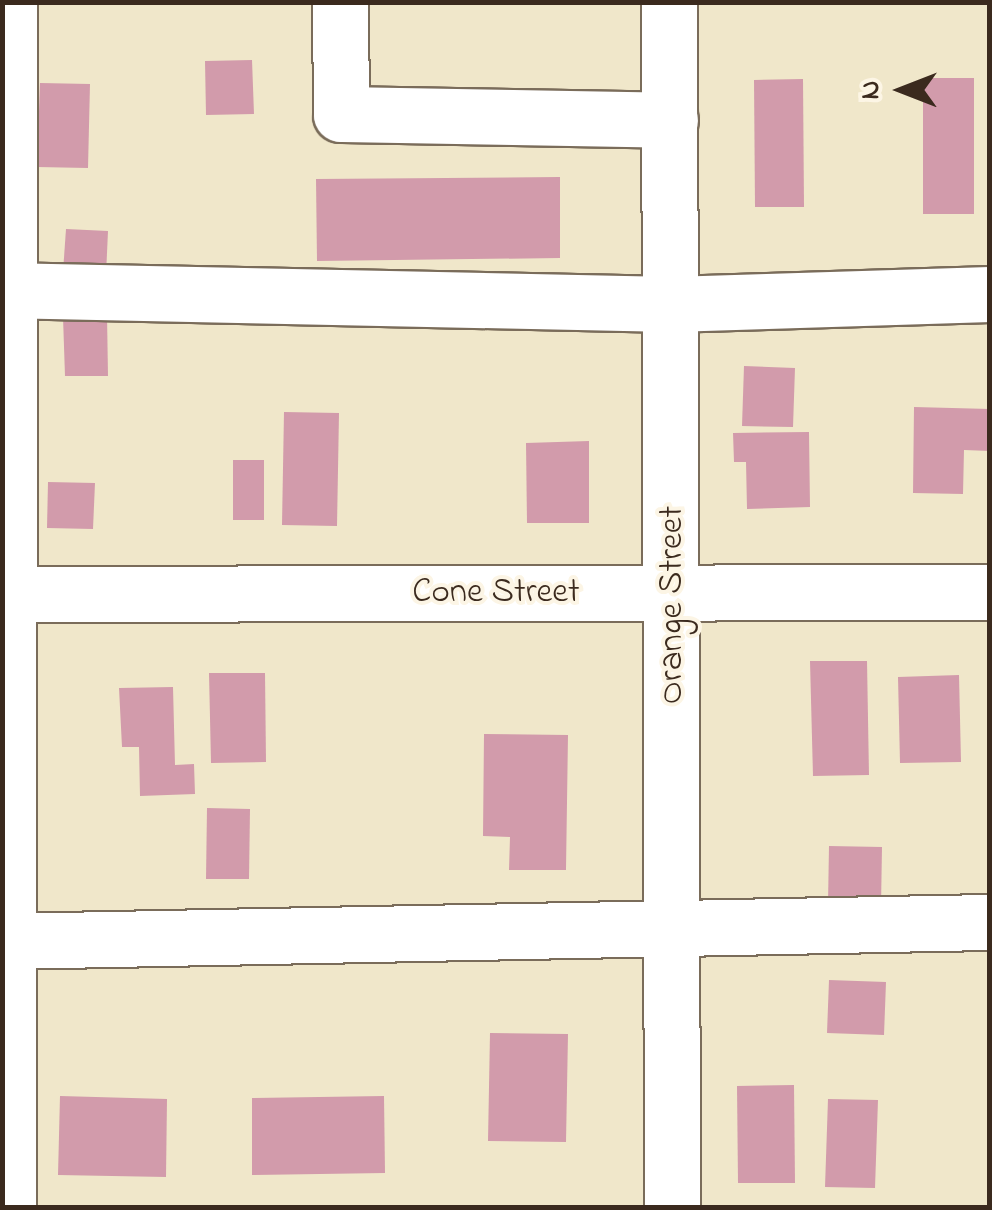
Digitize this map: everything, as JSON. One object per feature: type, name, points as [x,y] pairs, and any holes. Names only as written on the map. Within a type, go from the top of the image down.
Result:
[{"type":"street","points":[[8,1208],[4,594],[9,2]]},
{"type":"street","points":[[340,2],[341,114],[670,120]]},
{"type":"street","name":"Orange Street","points":[[670,2],[674,592],[672,1208]]},
{"type":"street","points":[[5,290],[671,304],[990,294]]},
{"type":"street","name":"Cone Street","points":[[4,594],[990,592]]},
{"type":"street","points":[[7,942],[990,922]]},
{"type":"building","points":[[252,60],[254,114],[206,115],[205,61]]},
{"type":"building","points":[[923,78],[974,78],[974,214],[923,214]]},
{"type":"building","points":[[803,79],[804,207],[755,207],[754,80]]},
{"type":"building","points":[[40,83],[90,84],[88,168],[37,167]]},
{"type":"building","points":[[560,177],[560,258],[317,261],[316,179]]},
{"type":"building","points":[[66,229],[108,231],[106,275],[63,272]]},
{"type":"building","points":[[107,315],[108,376],[65,376],[63,317]]},
{"type":"building","points":[[744,366],[795,368],[793,427],[742,426]]},
{"type":"building","points":[[914,407],[990,409],[990,451],[964,450],[963,494],[913,493]]},
{"type":"building","points":[[284,412],[339,413],[337,526],[282,525]]},
{"type":"building","points":[[809,432],[810,507],[747,509],[746,462],[734,462],[733,433]]},
{"type":"building","points":[[589,441],[589,523],[527,523],[526,443]]},
{"type":"building","points":[[233,460],[264,460],[264,520],[233,520]]},
{"type":"building","points":[[48,482],[95,483],[93,529],[47,528]]},
{"type":"building","points":[[810,661],[867,661],[869,775],[813,776]]},
{"type":"building","points":[[209,673],[265,673],[266,762],[211,763]]},
{"type":"building","points":[[959,675],[961,762],[900,763],[898,677]]},
{"type":"building","points":[[173,687],[175,765],[194,764],[195,794],[140,796],[139,747],[122,747],[119,688]]},
{"type":"building","points":[[484,734],[568,735],[566,870],[509,870],[510,837],[483,836]]},
{"type":"building","points":[[207,808],[250,809],[249,879],[206,879]]},
{"type":"building","points":[[829,846],[882,847],[881,906],[828,904]]},
{"type":"building","points":[[829,980],[886,982],[884,1035],[827,1033]]},
{"type":"building","points":[[490,1033],[568,1034],[566,1142],[488,1141]]},
{"type":"building","points":[[794,1085],[795,1183],[738,1183],[737,1086]]},
{"type":"building","points":[[60,1096],[167,1099],[166,1177],[58,1175]]},
{"type":"building","points":[[384,1096],[385,1173],[252,1175],[252,1098]]},
{"type":"building","points":[[828,1099],[878,1100],[875,1188],[825,1187]]}]
